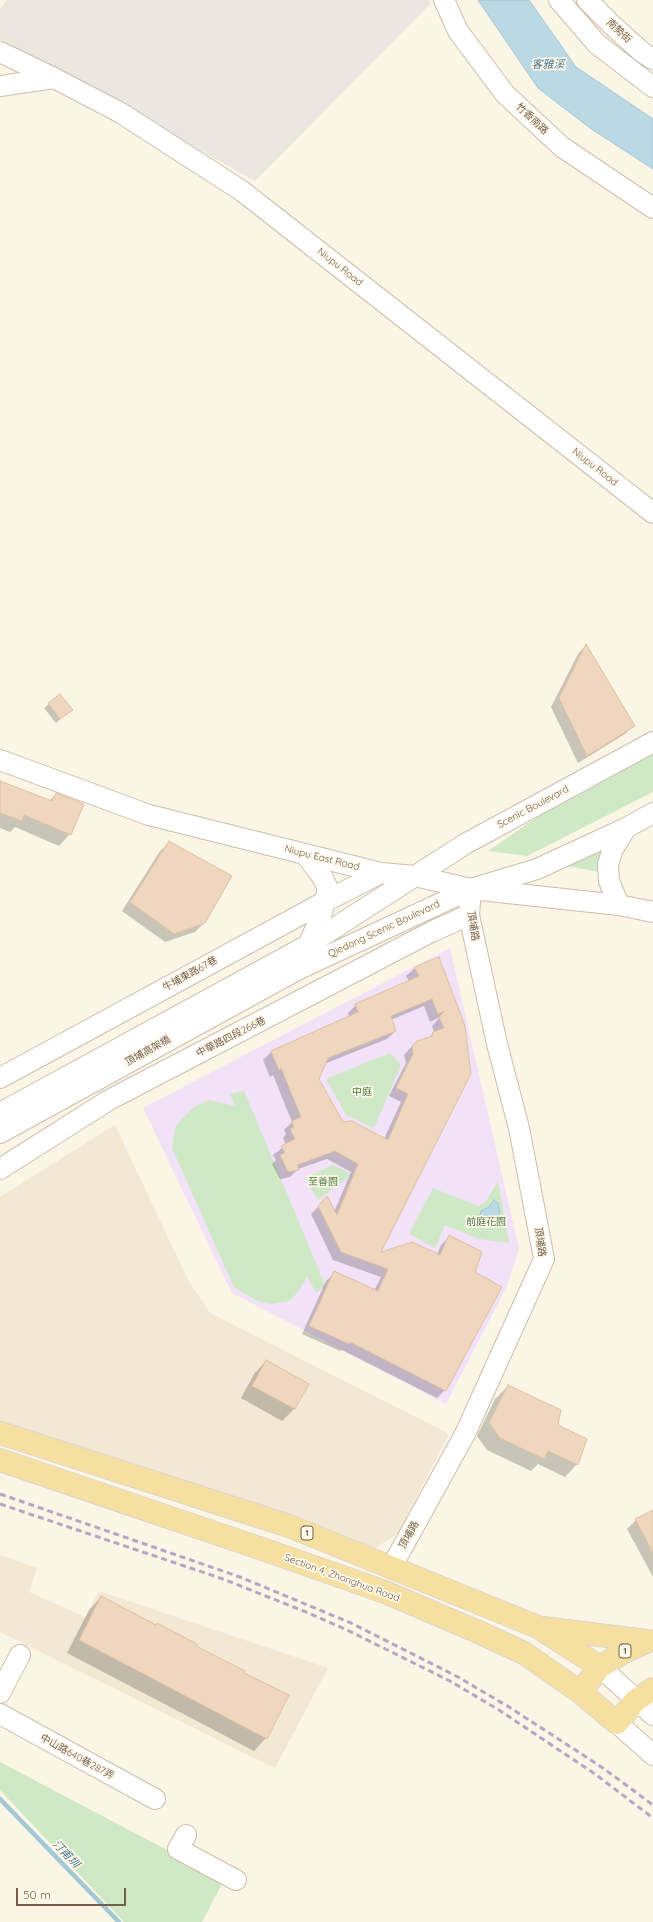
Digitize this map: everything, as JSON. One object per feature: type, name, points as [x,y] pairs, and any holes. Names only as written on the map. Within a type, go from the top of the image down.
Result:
[{"type":"main road","name":"1","points":[[0,1433],[289,1526],[538,1627],[600,1667]]},
{"type":"main road","name":"Section 4, Zhonghua Road","points":[[0,1460],[385,1592],[524,1653],[580,1692],[617,1723]]},
{"type":"main road","points":[[538,1627],[650,1640]]},
{"type":"main road","name":"1","points":[[580,1692],[600,1667],[624,1652],[650,1640]]},
{"type":"main road","points":[[617,1723],[635,1701],[653,1689]]},
{"type":"street","name":"竹香南路","points":[[444,0],[458,31],[505,94],[562,147],[653,208]]},
{"type":"street","points":[[559,0],[597,44],[653,87]]},
{"type":"street","name":"南勢街","points":[[587,0],[614,27],[642,52],[653,59]]},
{"type":"street","name":"Niupu Road","points":[[0,52],[121,113],[242,191],[653,513]]},
{"type":"street","points":[[0,86],[54,78]]},
{"type":"street","name":"Scenic Boulevard","points":[[415,876],[465,844],[653,742]]},
{"type":"street","name":"Niupu East Road","points":[[0,760],[149,815],[382,873],[415,876],[471,889],[619,905],[653,912]]},
{"type":"street","points":[[471,889],[536,869],[626,828],[653,813]]},
{"type":"street","points":[[619,905],[609,881],[608,864],[613,849],[626,828]]},
{"type":"street","points":[[299,956],[326,901],[328,889],[323,878],[305,854]]},
{"type":"street","name":"牛埔東路67巷","points":[[0,1078],[326,901],[382,873]]},
{"type":"street","name":"Qiedong Scenic Boulevard","points":[[299,956],[415,876]]},
{"type":"street","name":"Qiedong Scenic Boulevard","points":[[299,956],[471,889]]},
{"type":"street","name":"頂埔路","points":[[391,1568],[465,1434],[544,1259],[519,1128],[497,1044],[469,915],[471,889]]},
{"type":"street","name":"中華路四段266巷","points":[[0,1169],[109,1100],[431,932],[469,915]]},
{"type":"street","name":"頂埔高架橋","points":[[0,1113],[299,956]]},
{"type":"street","name":"頂埔高架橋","points":[[0,1133],[299,956]]},
{"type":"street","points":[[0,1693],[20,1655]]},
{"type":"street","points":[[600,1667],[635,1701],[653,1715]]},
{"type":"street","name":"中山路640巷287弄","points":[[0,1714],[154,1799]]},
{"type":"street","name":"Section 4, Zhonghua Road","points":[[617,1723],[653,1755]]},
{"type":"street","points":[[186,1835],[178,1849],[236,1880]]},
{"type":"shaded area","points":[[7,0],[429,0],[430,4],[255,181],[0,39],[0,10]]},
{"type":"shaded area","points":[[450,948],[519,1249],[506,1288],[446,1404],[232,1293],[143,1108]]},
{"type":"shaded area","points":[[115,1125],[188,1280],[210,1313],[449,1434],[398,1533],[374,1549],[0,1424],[0,1197]]},
{"type":"shaded area","points":[[0,1555],[37,1568],[29,1592],[86,1617],[99,1591],[328,1668],[275,1768],[0,1632]]},
{"type":"green space","points":[[653,754],[653,792],[527,856],[488,851],[551,808]]},
{"type":"green space","points":[[603,849],[599,872],[568,866]]},
{"type":"green space","name":"中庭","points":[[390,1053],[401,1065],[374,1128],[346,1115],[326,1079]]},
{"type":"green space","points":[[244,1091],[326,1287],[316,1292],[307,1277],[297,1293],[289,1301],[271,1304],[257,1301],[234,1287],[172,1148],[175,1128],[194,1107],[209,1100],[235,1106],[230,1094]]},
{"type":"green space","name":"至善園","points":[[333,1165],[352,1174],[318,1200],[305,1178]]},
{"type":"green space","name":"前庭花園","points":[[498,1181],[509,1243],[479,1239],[445,1225],[435,1248],[409,1234],[433,1188],[478,1206],[485,1203]]},
{"type":"green space","points":[[0,1762],[224,1880],[202,1922],[124,1922],[0,1790]]},
{"type":"water","name":"客雅溪","points":[[478,0],[529,0],[576,67],[653,119],[653,169],[590,128],[538,88]]},
{"type":"water","points":[[494,1200],[498,1203],[500,1213],[497,1217],[482,1219],[480,1215],[481,1211],[489,1207]]},
{"type":"building","points":[[586,644],[635,726],[587,756],[559,698]]},
{"type":"building","points":[[60,694],[73,710],[60,719],[48,703]]},
{"type":"building","points":[[0,781],[52,801],[56,793],[84,804],[71,835],[24,815],[22,821],[0,813]]},
{"type":"building","points":[[169,841],[232,876],[205,923],[174,934],[130,902]]},
{"type":"building","points":[[439,957],[465,1026],[471,1074],[381,1252],[412,1242],[440,1255],[449,1235],[482,1252],[475,1272],[502,1287],[446,1391],[350,1342],[349,1344],[309,1326],[334,1271],[378,1291],[388,1269],[341,1252],[318,1206],[327,1196],[337,1215],[358,1164],[335,1151],[297,1165],[299,1170],[288,1172],[280,1155],[285,1153],[281,1146],[295,1139],[290,1129],[294,1127],[292,1121],[301,1117],[281,1068],[279,1070],[271,1051],[358,1012],[355,1004],[419,976],[414,967]],"holes":[[[432,999],[438,1014],[445,1011],[439,1017],[444,1028],[433,1032],[432,1036],[417,1041],[412,1046],[413,1054],[396,1088],[408,1094],[388,1140],[352,1121],[343,1122],[319,1079],[328,1058],[396,1031],[391,1016]]]},
{"type":"building","points":[[266,1360],[309,1384],[295,1409],[252,1386]]},
{"type":"building","points":[[508,1385],[561,1410],[558,1425],[587,1439],[578,1465],[548,1451],[544,1459],[500,1438],[489,1423]]},
{"type":"building","points":[[653,1510],[653,1553],[635,1519]]},
{"type":"building","points":[[101,1596],[156,1625],[157,1623],[197,1644],[196,1646],[245,1671],[244,1673],[289,1695],[267,1739],[79,1640]]},
{"type":"waterway","name":"汀甫圳","points":[[0,1799],[119,1922]]},
{"type":"railway","points":[[0,1494],[240,1577],[351,1623],[458,1677],[509,1707],[603,1768],[653,1805]]},
{"type":"railway","points":[[0,1504],[223,1579],[347,1630],[450,1681],[499,1710],[595,1774],[653,1818]]}]
